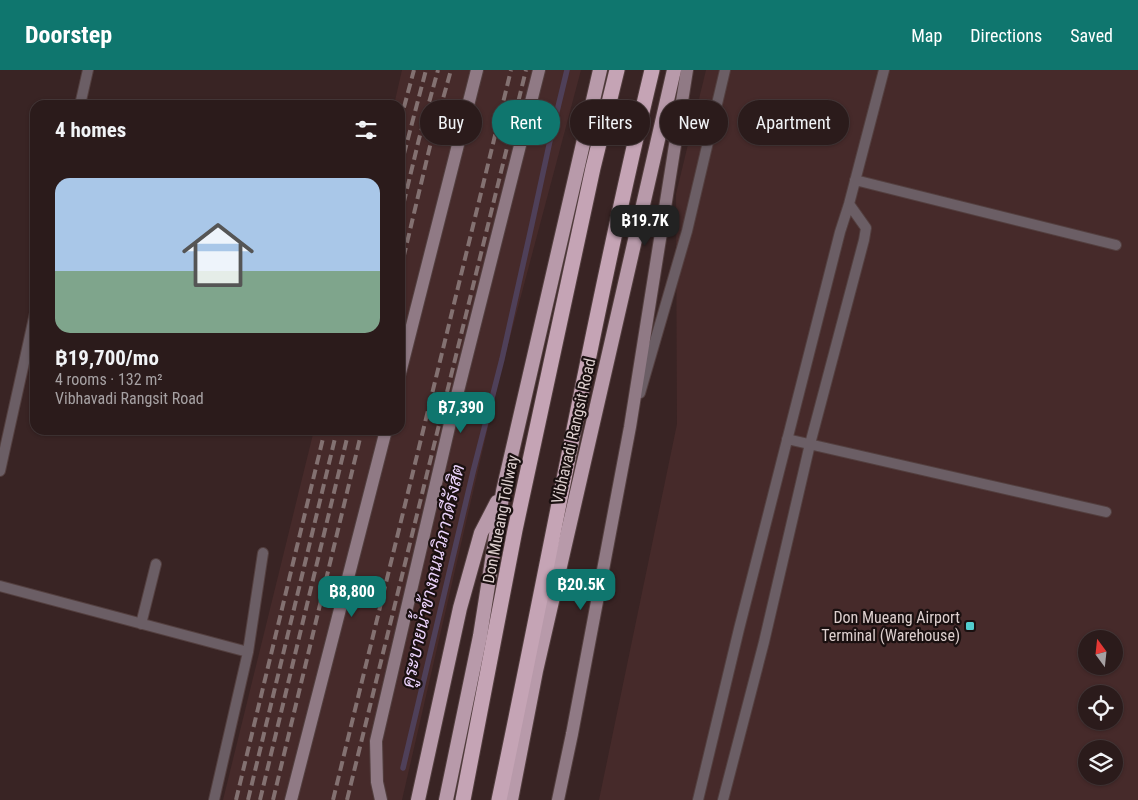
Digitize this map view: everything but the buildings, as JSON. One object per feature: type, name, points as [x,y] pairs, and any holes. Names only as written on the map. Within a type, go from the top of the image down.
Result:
[{"type":"highway","points":[[446,800],[480,636],[503,491],[600,70]]},
{"type":"highway","name":"Don Mueang Tollway","points":[[463,800],[515,530],[593,168],[617,70]]},
{"type":"highway","points":[[499,800],[596,324],[652,70]]},
{"type":"highway","name":"Vibhavadi Rangsit Road","points":[[511,800],[539,662],[674,70]]},
{"type":"highway","points":[[418,800],[460,608],[481,533],[503,491]]},
{"type":"main road","points":[[405,353],[477,70]]},
{"type":"main road","points":[[381,800],[377,782],[376,741],[450,423],[539,70]]},
{"type":"main road","points":[[558,800],[630,427],[687,70]]},
{"type":"main road","points":[[292,800],[385,435]]},
{"type":"lane","points":[[81,100],[88,70]]},
{"type":"lane","points":[[630,427],[687,231],[725,70]]},
{"type":"lane","points":[[698,800],[837,241],[849,204],[884,70]]},
{"type":"lane","points":[[855,180],[1116,245]]},
{"type":"lane","points":[[723,800],[764,642],[810,444],[864,240],[866,228],[849,204]]},
{"type":"lane","points":[[0,471],[30,336]]},
{"type":"lane","points":[[787,439],[1106,512]]},
{"type":"lane","points":[[214,800],[248,652],[263,553]]},
{"type":"lane","points":[[141,624],[156,564]]},
{"type":"lane","points":[[0,586],[248,652]]},
{"type":"shaded area","points":[[402,70],[581,70],[573,100],[570,100],[570,111],[500,375],[402,800],[223,800],[313,435],[405,435],[405,100],[395,100]]},
{"type":"shaded area","points":[[706,70],[1138,70],[1138,800],[599,800],[677,424],[676,194],[688,145],[728,145],[728,100],[699,100]]},
{"type":"waterway","name":"คูระบายน้ำข้างถนนวิภาวดีรังสิต","points":[[403,768],[473,472],[502,359],[567,70]]},
{"type":"railway","points":[[405,103],[414,70]]},
{"type":"railway","points":[[405,150],[426,70]]},
{"type":"railway","points":[[405,197],[438,70]]},
{"type":"railway","points":[[405,251],[431,142],[451,70]]},
{"type":"railway","points":[[333,800],[511,70]]},
{"type":"railway","points":[[347,800],[526,70]]},
{"type":"railway","points":[[236,800],[324,435]]},
{"type":"railway","points":[[248,800],[336,435]]},
{"type":"railway","points":[[260,800],[348,435]]},
{"type":"railway","points":[[273,800],[361,435]]},
{"type":"place","name":"Don Mueang Airport Terminal (Warehouse)","points":[[970,626]]}]
